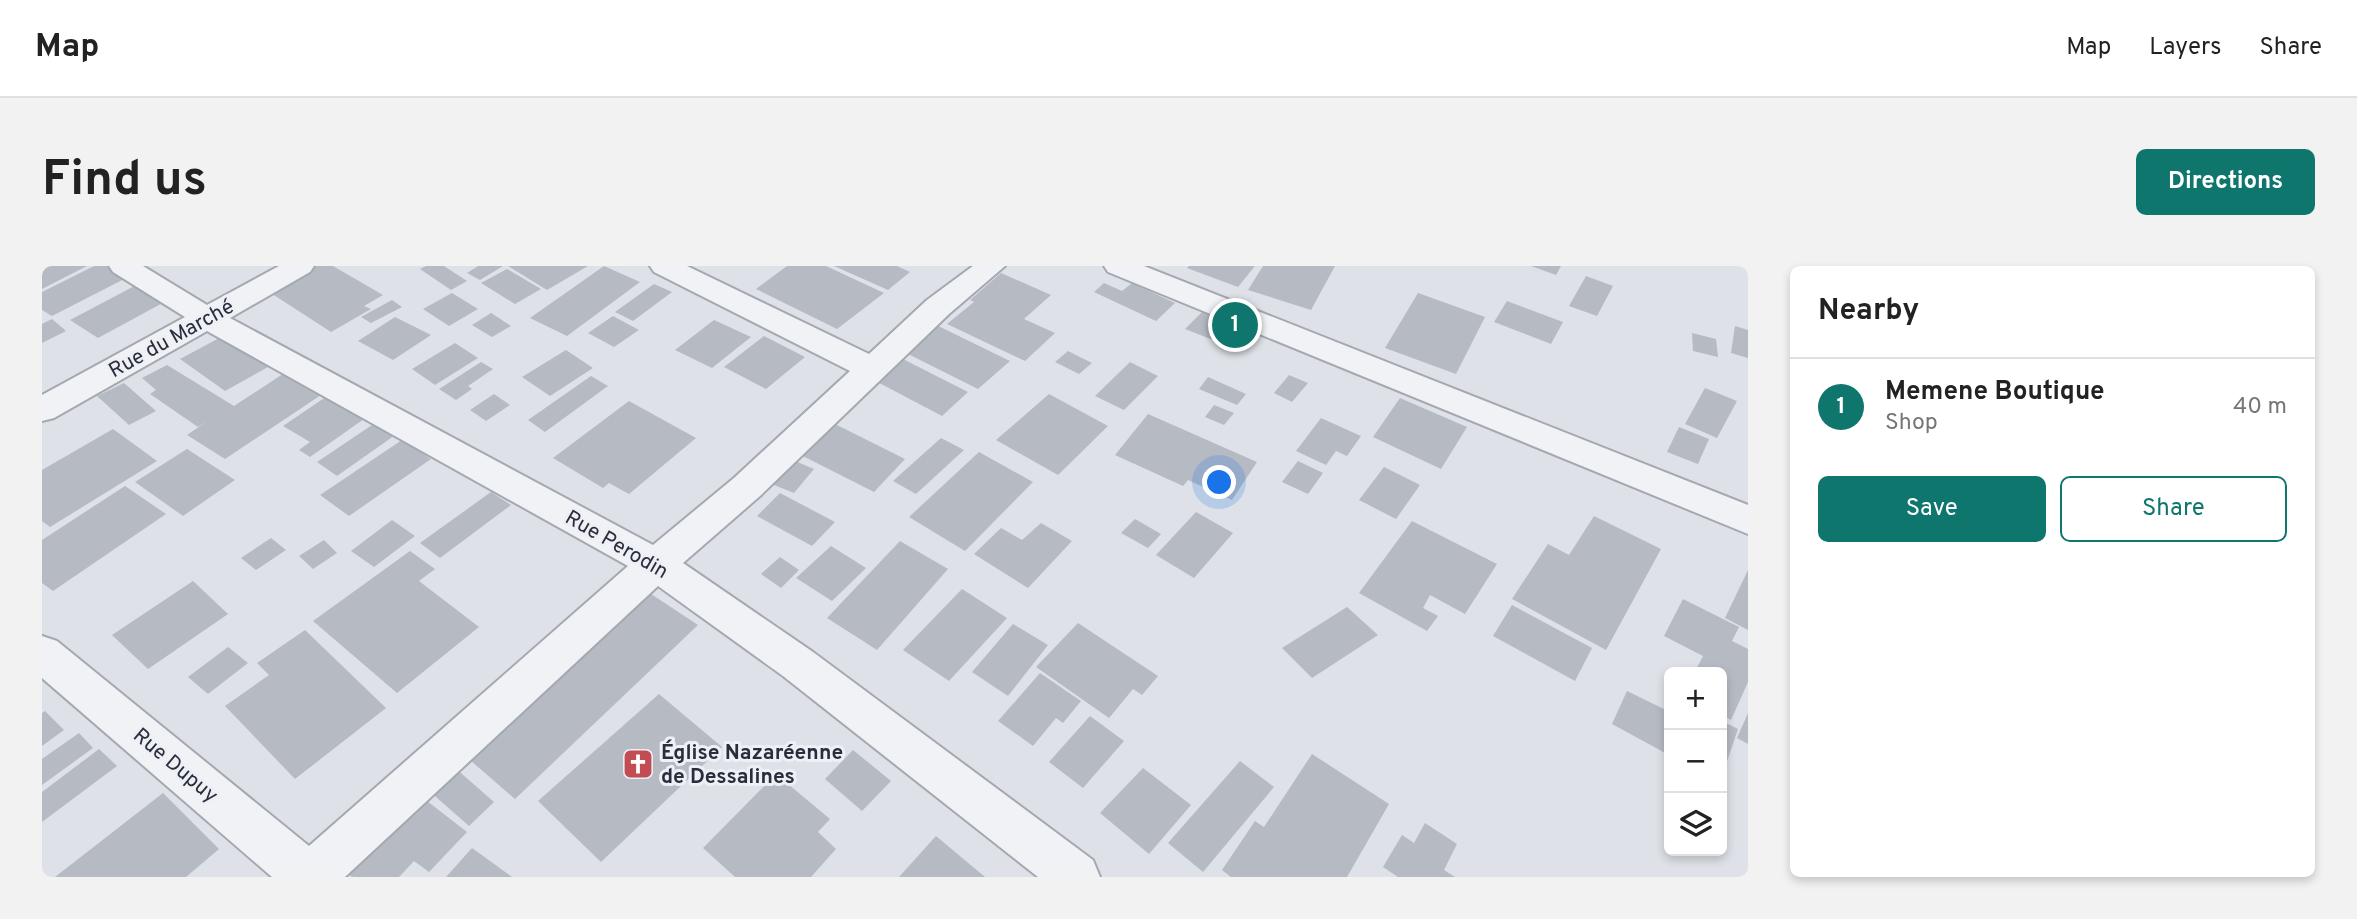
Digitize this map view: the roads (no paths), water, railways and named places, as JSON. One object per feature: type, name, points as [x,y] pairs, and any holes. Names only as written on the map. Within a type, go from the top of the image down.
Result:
[{"type":"street","name":"Rue Perodin","points":[[123,266],[208,318],[656,564],[798,664],[1076,877]]},
{"type":"street","name":"Rue du Marché","points":[[42,410],[300,266]]},
{"type":"street","points":[[664,266],[872,369]]},
{"type":"street","points":[[310,877],[656,564],[747,487],[938,307],[991,266]]},
{"type":"street","points":[[1118,266],[1748,520]]},
{"type":"street","name":"Rue Dupuy","points":[[42,653],[310,877]]},
{"type":"place","name":"Memene Boutique","points":[[1235,325]]},
{"type":"place","name":"Église Nazaréenne de Dessalines","points":[[638,764]]}]
